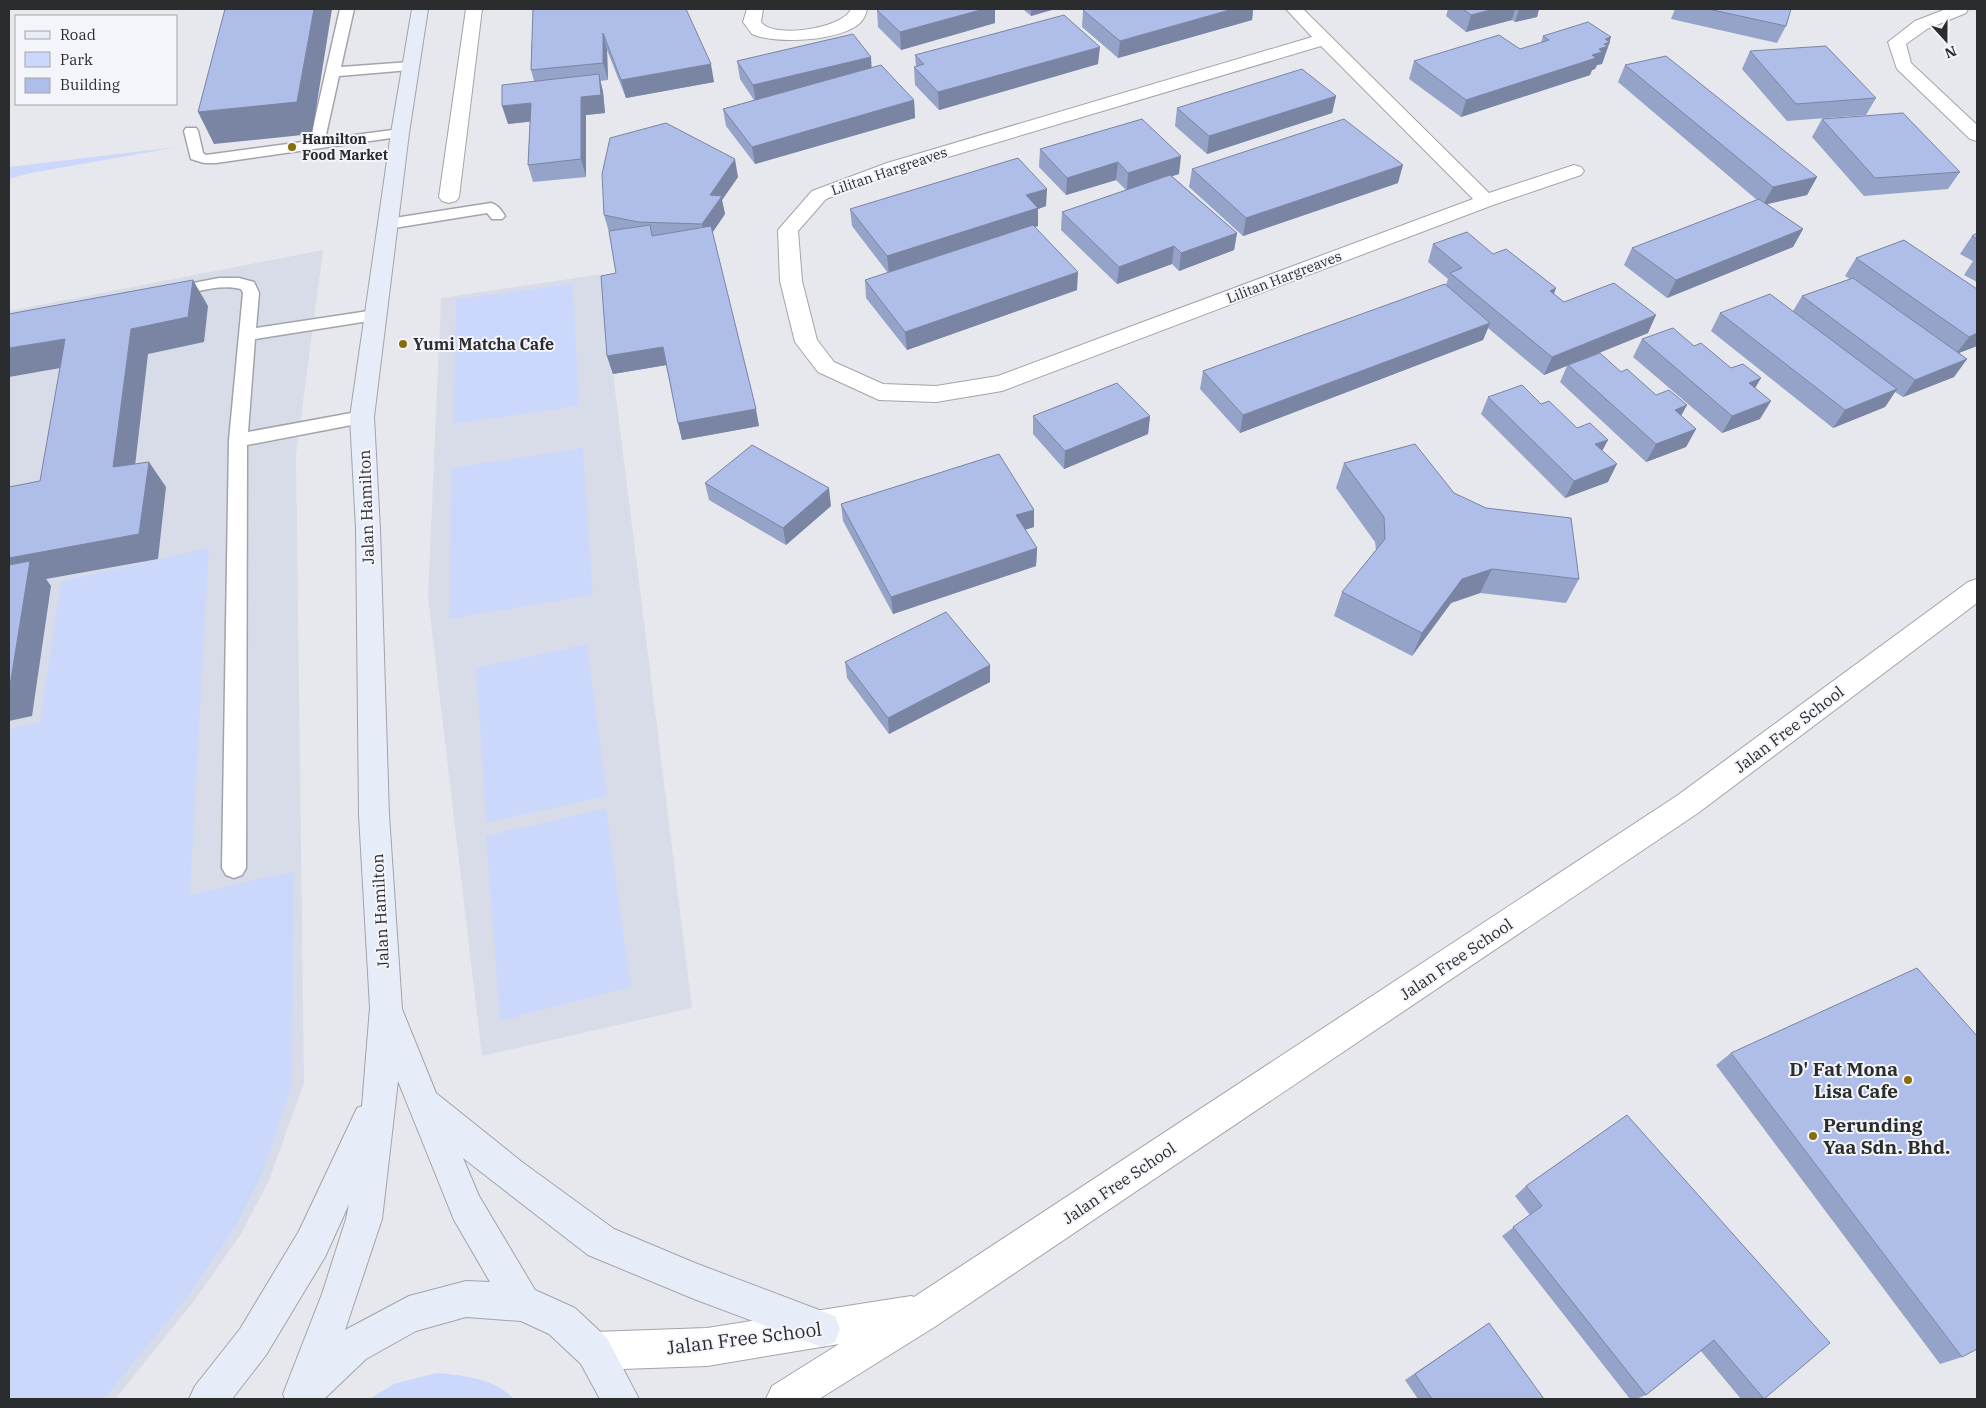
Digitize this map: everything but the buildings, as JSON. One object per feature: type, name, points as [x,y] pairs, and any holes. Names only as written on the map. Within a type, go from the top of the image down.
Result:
[{"type":"main road","name":"Jalan Hamilton","points":[[300,1396],[340,1294],[364,1219],[381,1092],[386,1008],[374,815],[368,528],[362,417],[400,132],[420,9]]},
{"type":"main road","name":"Jalan Hamilton","points":[[386,1008],[466,1208],[522,1303]]},
{"type":"main road","points":[[208,1399],[253,1342],[312,1244],[381,1092]]},
{"type":"main road","points":[[424,1104],[510,1174],[601,1242],[694,1281],[822,1329]]},
{"type":"main road","points":[[300,1396],[353,1346],[409,1314],[466,1299],[522,1303],[562,1321],[594,1351],[620,1399]]},
{"type":"street","points":[[449,197],[474,9]]},
{"type":"street","points":[[755,9],[752,22],[758,31],[776,36],[803,35],[841,26],[855,19],[859,9]]},
{"type":"street","points":[[1294,9],[1486,201]]},
{"type":"street","points":[[1960,9],[1921,25],[1897,42],[1903,65],[1977,135]]},
{"type":"street","name":"Lilitan Hargreaves","points":[[1325,40],[894,167],[820,195],[788,230],[791,281],[806,342],[826,367],[879,392],[936,394],[1002,383],[1486,201],[1574,171]]},
{"type":"street","name":"Jalan Free School","points":[[785,1399],[923,1313],[1688,804],[1977,589]]},
{"type":"street","name":"Jalan Free School","points":[[594,1351],[707,1347],[923,1313]]},
{"type":"lane","points":[[317,144],[347,9]]},
{"type":"lane","points":[[333,72],[410,66]]},
{"type":"lane","points":[[191,131],[196,156],[204,159],[216,159],[400,132]]},
{"type":"lane","points":[[388,224],[491,208],[497,216]]},
{"type":"lane","points":[[150,297],[228,282],[240,282],[248,286],[251,293],[238,440],[234,868]]},
{"type":"lane","points":[[248,336],[314,323],[375,315]]},
{"type":"lane","points":[[238,440],[362,417]]},
{"type":"shaded area","points":[[323,250],[296,455],[304,1083],[269,1180],[241,1234],[194,1301],[116,1398],[9,1399],[9,311]]},
{"type":"shaded area","points":[[603,274],[613,374],[692,1008],[482,1056],[428,597],[441,298]]},
{"type":"green space","points":[[177,147],[26,174],[9,179],[9,167]]},
{"type":"green space","points":[[573,284],[579,406],[453,424],[456,299]]},
{"type":"green space","points":[[583,448],[593,595],[449,619],[451,468]]},
{"type":"green space","points":[[209,548],[190,895],[294,871],[292,1086],[262,1174],[236,1226],[187,1297],[110,1392],[101,1399],[9,1399],[9,729],[40,722],[61,581]]},
{"type":"green space","points":[[587,644],[607,796],[486,823],[476,668]]},
{"type":"green space","points":[[606,808],[631,987],[500,1021],[486,836]]},
{"type":"green space","points":[[436,1373],[457,1375],[488,1382],[497,1386],[514,1399],[369,1399],[394,1384]]},
{"type":"place","name":"Hamilton Food Market","points":[[292,147]]},
{"type":"place","name":"Yumi Matcha Cafe","points":[[403,344]]},
{"type":"place","name":"D' Fat Mona Lisa Cafe","points":[[1908,1080]]},
{"type":"place","name":"Perunding Yaa Sdn. Bhd.","points":[[1813,1136]]}]
